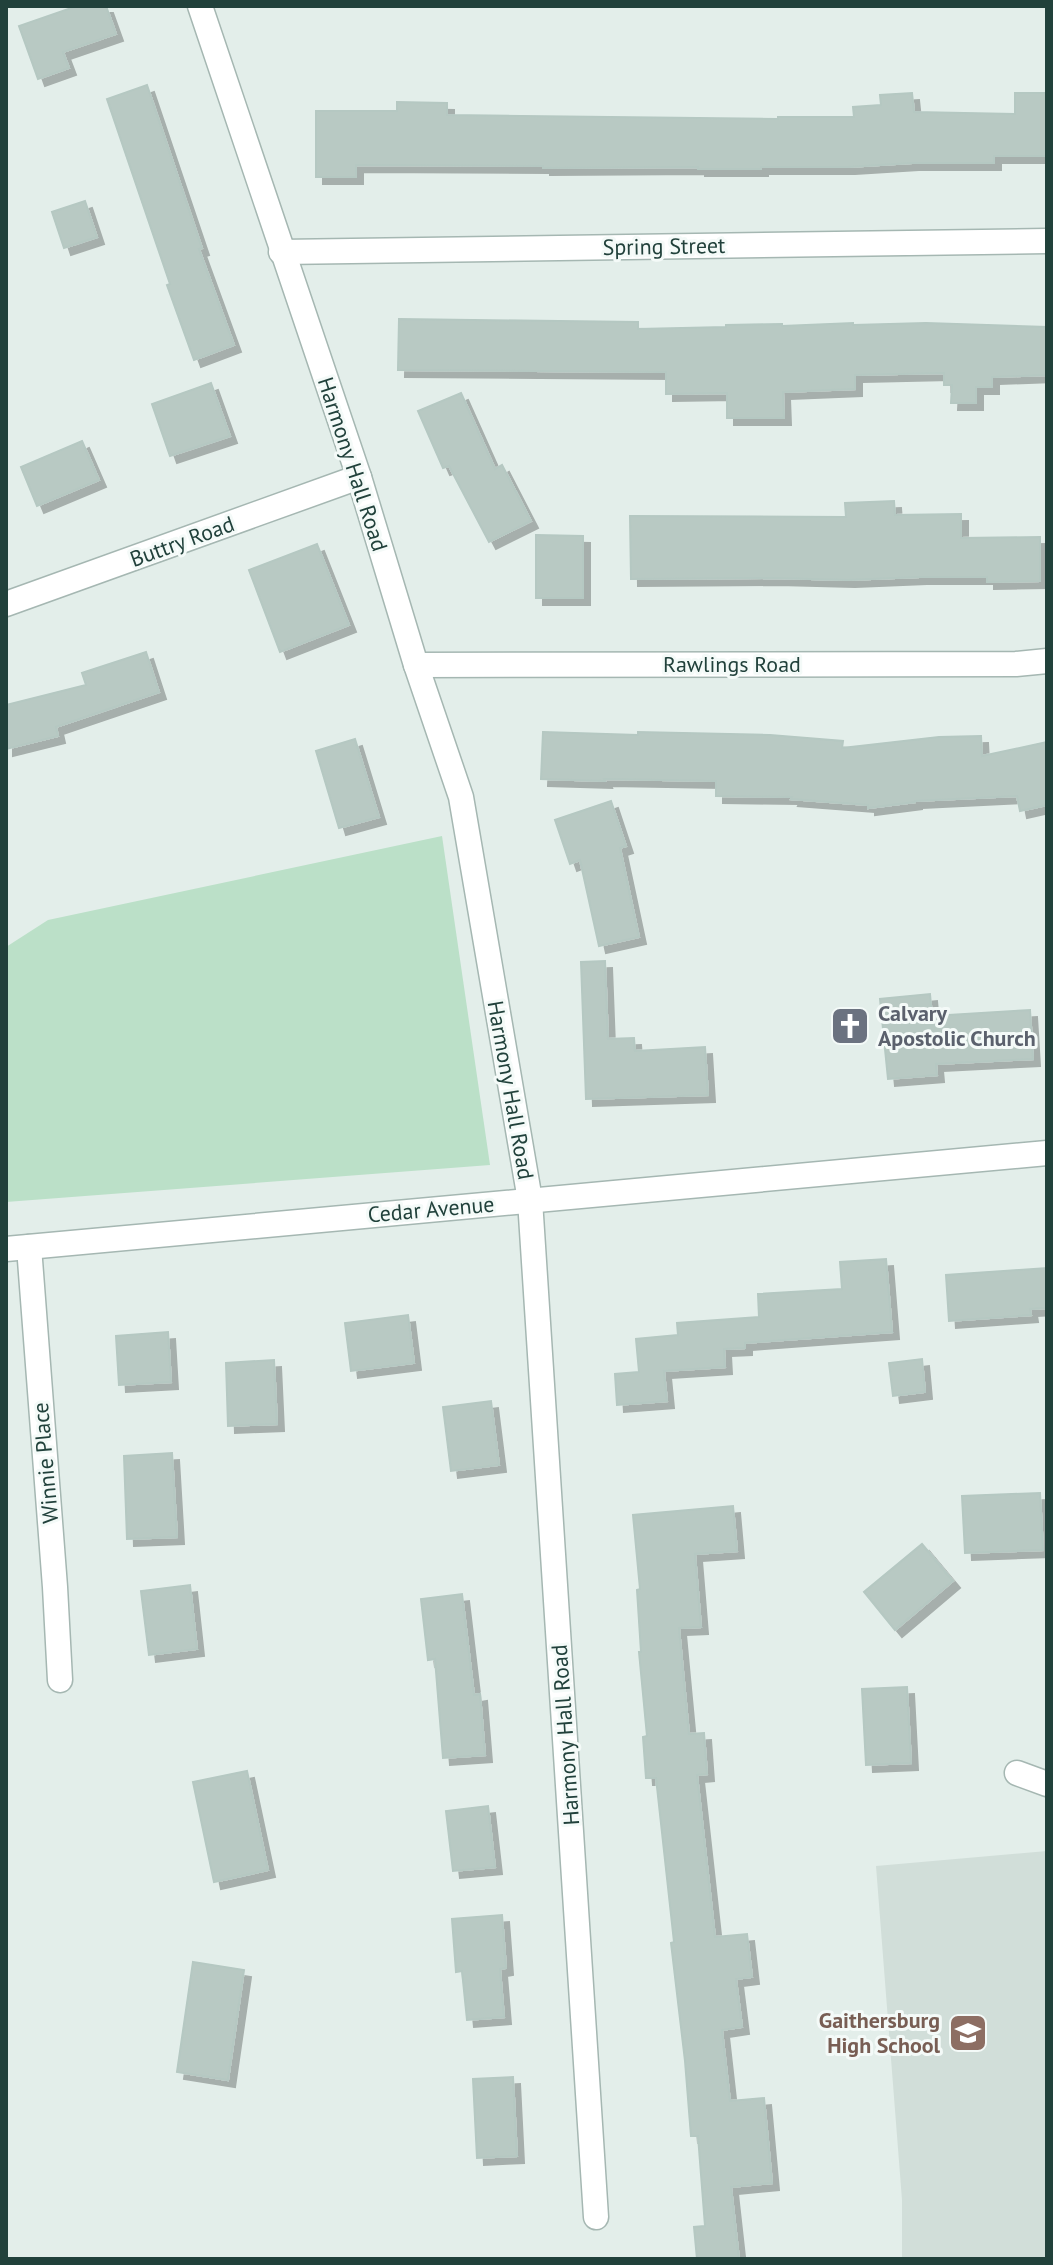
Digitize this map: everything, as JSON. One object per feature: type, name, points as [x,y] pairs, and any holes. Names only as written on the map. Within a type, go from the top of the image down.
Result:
[{"type":"street","name":"Harmony Hall Road","points":[[200,6],[359,477],[416,665],[461,797],[530,1200],[596,2217]]},
{"type":"street","name":"Spring Street","points":[[281,252],[1047,241]]},
{"type":"street","name":"Buttry Road","points":[[6,604],[359,477]]},
{"type":"street","name":"Rawlings Road","points":[[416,665],[1016,664],[1047,661]]},
{"type":"street","name":"Cedar Avenue","points":[[18,1248],[1047,1153]]},
{"type":"street","name":"Winnie Place","points":[[18,1248],[60,1680]]},
{"type":"street","points":[[1017,1773],[1047,1784]]},
{"type":"shaded area","name":"Gaithersburg High School","points":[[1047,1851],[1047,2259],[902,2259],[902,2200],[876,1866]]},
{"type":"green space","points":[[442,836],[490,1165],[6,1202],[6,947],[48,920]]},
{"type":"building","points":[[77,6],[106,6],[116,34],[63,52],[69,68],[38,79],[19,26]]},
{"type":"building","points":[[147,85],[202,248],[199,249],[234,345],[194,360],[107,99]]},
{"type":"building","points":[[912,93],[914,112],[1015,114],[1015,93],[1047,93],[1047,156],[994,156],[994,163],[761,169],[356,165],[356,177],[316,177],[316,111],[397,111],[397,102],[447,103],[447,115],[854,117],[853,107],[881,105],[880,95]]},
{"type":"building","points":[[85,201],[97,237],[64,248],[52,212]]},
{"type":"building","points":[[399,319],[638,322],[638,329],[853,323],[1047,327],[1047,375],[992,377],[992,387],[976,387],[976,403],[951,403],[952,385],[944,385],[944,373],[855,375],[855,389],[783,392],[784,418],[727,418],[727,393],[666,394],[666,372],[398,370]]},
{"type":"building","points":[[211,383],[230,436],[170,456],[152,404]]},
{"type":"building","points":[[461,393],[495,469],[502,465],[531,521],[489,542],[449,466],[443,468],[418,411]]},
{"type":"building","points":[[82,441],[99,480],[37,506],[21,467]]},
{"type":"building","points":[[894,501],[895,515],[961,514],[961,538],[1040,537],[1040,581],[987,582],[987,577],[631,579],[630,516],[846,517],[845,503]]},
{"type":"building","points":[[536,535],[583,536],[583,598],[536,598]]},
{"type":"building","points":[[317,544],[349,625],[280,652],[249,570]]},
{"type":"building","points":[[146,652],[159,692],[56,727],[58,736],[6,749],[6,705],[86,685],[82,673]]},
{"type":"building","points":[[543,732],[770,735],[843,741],[842,748],[939,737],[981,736],[982,756],[1047,742],[1047,805],[1020,811],[1017,796],[915,801],[868,808],[868,805],[792,797],[716,796],[716,781],[541,779]]},
{"type":"building","points":[[355,739],[379,817],[339,828],[316,751]]},
{"type":"building","points":[[611,801],[626,846],[620,848],[639,937],[599,946],[580,860],[570,864],[555,820]]},
{"type":"building","points":[[605,961],[608,1039],[634,1038],[635,1051],[705,1047],[708,1095],[586,1099],[581,962]]},
{"type":"building","points":[[930,994],[932,1016],[1030,1010],[1033,1059],[936,1064],[937,1075],[888,1079],[880,999]]},
{"type":"building","points":[[886,1259],[892,1332],[745,1343],[745,1348],[724,1349],[725,1367],[664,1371],[667,1401],[617,1405],[615,1374],[639,1372],[636,1339],[678,1335],[677,1323],[759,1317],[758,1294],[842,1289],[840,1262]]},
{"type":"building","points":[[1047,1268],[1047,1308],[1030,1309],[1031,1315],[949,1321],[946,1275]]},
{"type":"building","points":[[408,1315],[414,1363],[351,1371],[345,1323]]},
{"type":"building","points":[[168,1332],[171,1382],[119,1385],[116,1336]]},
{"type":"building","points":[[922,1359],[925,1392],[893,1396],[889,1363]]},
{"type":"building","points":[[274,1360],[277,1424],[228,1426],[226,1363]]},
{"type":"building","points":[[491,1401],[499,1465],[451,1471],[443,1407]]},
{"type":"building","points":[[172,1453],[177,1537],[127,1539],[124,1456]]},
{"type":"building","points":[[1040,1493],[1043,1550],[965,1553],[962,1496]]},
{"type":"building","points":[[733,1506],[737,1551],[695,1554],[701,1627],[679,1628],[689,1734],[704,1733],[707,1774],[697,1775],[715,1937],[747,1934],[752,1977],[736,1979],[742,2027],[722,2030],[730,2101],[764,2098],[772,2183],[731,2187],[739,2259],[697,2259],[694,2227],[705,2226],[698,2136],[691,2136],[656,1778],[646,1778],[643,1737],[647,1736],[637,1590],[640,1589],[633,1515]]},
{"type":"building","points":[[922,1544],[953,1581],[895,1630],[864,1592]]},
{"type":"building","points":[[190,1585],[197,1649],[149,1655],[141,1591]]},
{"type":"building","points":[[462,1594],[474,1695],[480,1694],[485,1755],[443,1758],[435,1659],[428,1660],[421,1599]]},
{"type":"building","points":[[907,1687],[911,1763],[866,1765],[862,1689]]},
{"type":"building","points":[[247,1771],[268,1870],[214,1882],[193,1782]]},
{"type":"building","points":[[488,1806],[495,1867],[453,1871],[446,1811]]},
{"type":"building","points":[[502,1915],[506,1968],[500,1969],[504,2017],[467,2020],[462,1971],[456,1972],[452,1919]]},
{"type":"building","points":[[193,1962],[244,1970],[228,2080],[177,2072]]},
{"type":"building","points":[[513,2077],[517,2156],[477,2158],[473,2079]]},
{"type":"place","name":"Calvary Apostolic Church","points":[[850,1026]]},
{"type":"place","name":"Gaithersburg High School","points":[[968,2033]]}]
